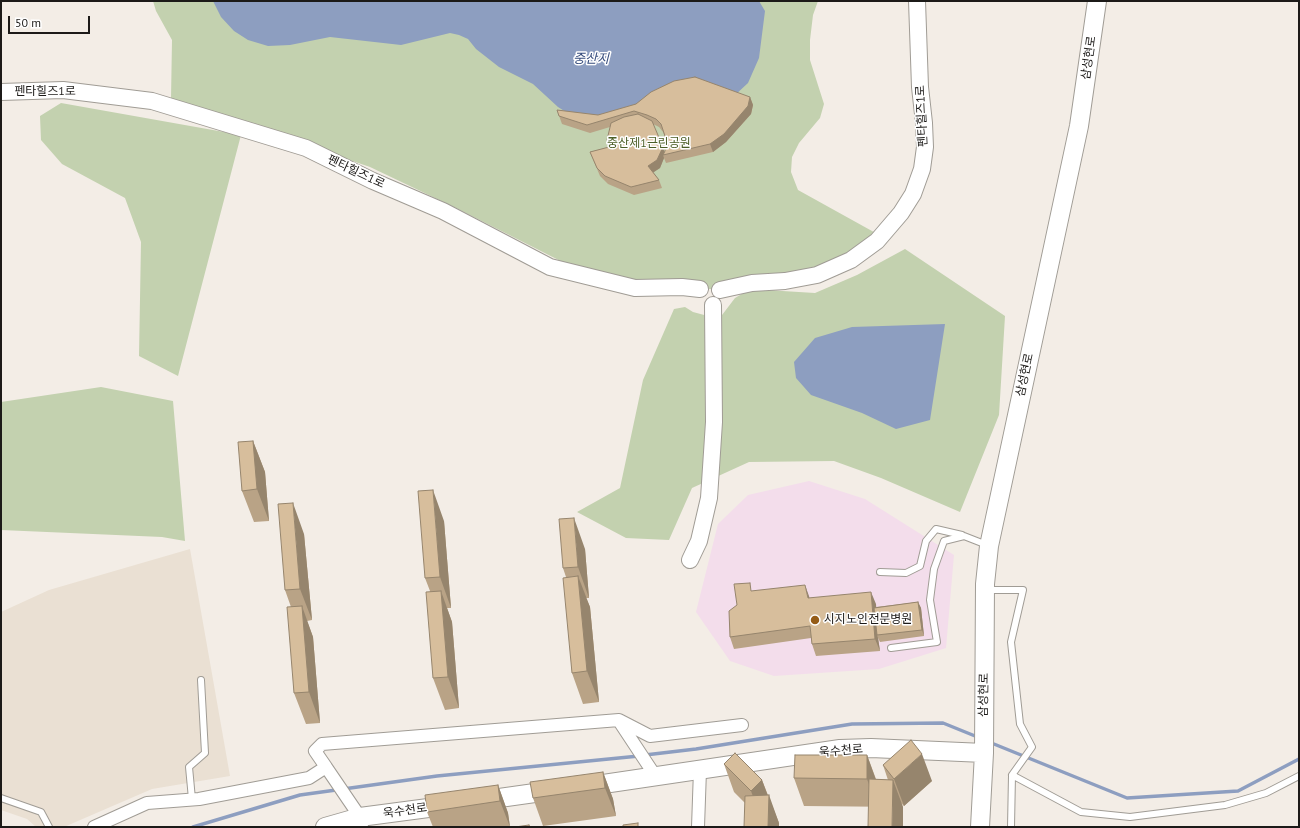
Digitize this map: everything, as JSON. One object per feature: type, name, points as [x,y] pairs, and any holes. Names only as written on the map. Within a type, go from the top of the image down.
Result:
[{"type":"main road","name":"삼성현로","points":[[980,827],[984,753],[985,590],[989,546],[1079,126],[1097,1]]},
{"type":"main road","name":"욱수천로","points":[[325,827],[656,776],[840,750],[871,748],[984,753]]},
{"type":"street","name":"펜타힐즈1로","points":[[720,290],[752,283],[785,281],[818,275],[851,260],[877,241],[902,213],[913,194],[922,169],[924,147],[917,1]]},
{"type":"street","name":"펜타힐즈1로","points":[[1,92],[63,90],[152,101],[306,148],[372,181],[443,211],[550,267],[635,288],[682,287],[700,289]]},
{"type":"street","points":[[712,283],[720,290],[719,301],[713,305],[703,303],[699,297],[700,289],[706,284],[712,283]]},
{"type":"street","points":[[690,560],[699,541],[709,498],[714,422],[713,305]]},
{"type":"street","points":[[619,720],[656,776]]},
{"type":"street","points":[[361,822],[315,751],[322,744],[619,720],[650,736],[742,724]]},
{"type":"street","points":[[94,827],[147,804],[192,799],[309,778],[326,767]]},
{"type":"street","points":[[698,827],[700,770]]},
{"type":"lane","points":[[880,572],[906,573],[920,566],[926,541],[936,529],[964,536],[989,546]]},
{"type":"lane","points":[[891,648],[937,642],[930,600],[934,569],[944,541],[964,536]]},
{"type":"lane","points":[[985,590],[1023,590],[1011,642],[1020,724],[1032,747],[1012,775],[1011,827]]},
{"type":"lane","points":[[192,799],[189,767],[205,752],[201,680]]},
{"type":"lane","points":[[1012,775],[1081,812],[1130,817],[1225,805],[1266,793],[1299,776]]},
{"type":"lane","points":[[1,798],[41,812],[49,827]]},
{"type":"shaded area","points":[[809,481],[865,499],[954,555],[946,648],[879,669],[774,676],[730,661],[696,612],[718,524],[748,495]]},
{"type":"shaded area","points":[[190,549],[230,776],[152,789],[64,827],[36,827],[27,819],[1,810],[1,612],[49,590]]},
{"type":"green space","name":"중산제1근린공원","points":[[153,1],[818,1],[813,15],[810,40],[810,60],[824,104],[820,118],[799,143],[792,157],[791,172],[798,190],[881,236],[851,260],[720,290],[594,278],[456,208],[370,167],[171,99],[172,40],[156,11]]},
{"type":"green space","points":[[61,103],[241,135],[178,376],[139,356],[141,242],[125,198],[62,164],[41,140],[40,116]]},
{"type":"green space","points":[[905,249],[1005,316],[999,415],[960,512],[881,478],[834,461],[749,462],[692,488],[669,540],[626,538],[577,512],[620,488],[643,380],[674,309],[685,307],[693,312],[719,319],[735,298],[750,289],[815,293],[857,275]]},
{"type":"green space","points":[[101,387],[173,401],[185,541],[162,537],[1,530],[1,402]]},
{"type":"water","name":"중산지","points":[[213,1],[759,1],[765,11],[759,58],[748,83],[734,96],[638,104],[599,118],[577,119],[558,107],[533,84],[499,67],[476,49],[468,39],[459,35],[450,33],[401,45],[330,37],[290,45],[268,46],[248,40],[234,31],[221,17]]},
{"type":"water","points":[[945,324],[930,420],[896,429],[862,413],[811,395],[796,378],[794,362],[815,338],[852,327]]},
{"type":"building","points":[[695,77],[750,97],[748,106],[724,134],[710,144],[663,155],[665,151],[665,136],[661,124],[656,119],[647,115],[634,111],[587,125],[559,116],[557,110],[598,115],[636,104],[651,92],[674,81]]},
{"type":"building","points":[[638,114],[652,121],[663,147],[657,160],[648,166],[659,180],[631,187],[605,176],[597,168],[590,152],[609,147],[607,140],[611,123],[624,117]]},
{"type":"building","points":[[253,441],[257,489],[242,491],[238,442]]},
{"type":"building","points":[[433,490],[440,577],[425,578],[418,491]]},
{"type":"building","points":[[293,503],[300,589],[285,590],[278,504]]},
{"type":"building","points":[[574,518],[578,567],[563,568],[559,519]]},
{"type":"building","points":[[578,576],[587,671],[572,673],[563,578]]},
{"type":"building","name":"시지노인전문병원","points":[[750,583],[751,591],[805,585],[808,598],[871,592],[875,639],[812,644],[810,626],[730,637],[729,611],[737,605],[734,584]]},
{"type":"building","points":[[441,591],[448,677],[433,678],[426,592]]},
{"type":"building","points":[[918,602],[922,630],[877,635],[874,608]]},
{"type":"building","points":[[302,606],[309,692],[294,693],[287,607]]},
{"type":"building","points":[[911,740],[922,754],[894,779],[883,765]]},
{"type":"building","points":[[735,753],[762,780],[751,791],[724,764]]},
{"type":"building","points":[[795,755],[867,755],[867,779],[794,778]]},
{"type":"building","points":[[603,772],[605,788],[533,798],[530,782]]},
{"type":"building","points":[[869,779],[893,780],[892,827],[868,827]]},
{"type":"building","points":[[498,785],[500,801],[427,812],[425,795]]},
{"type":"building","points":[[769,795],[768,827],[744,827],[745,796]]},
{"type":"building","points":[[638,823],[638,827],[623,827],[623,825]]},
{"type":"building","points":[[529,825],[530,827],[515,827]]},
{"type":"waterway","points":[[645,755],[696,749],[852,724],[943,723],[980,738]]},
{"type":"waterway","points":[[989,742],[1127,798],[1238,791],[1299,759]]},
{"type":"waterway","points":[[193,827],[300,795],[437,776],[639,756]]},
{"type":"place","name":"시지노인전문병원","points":[[815,620]]}]
